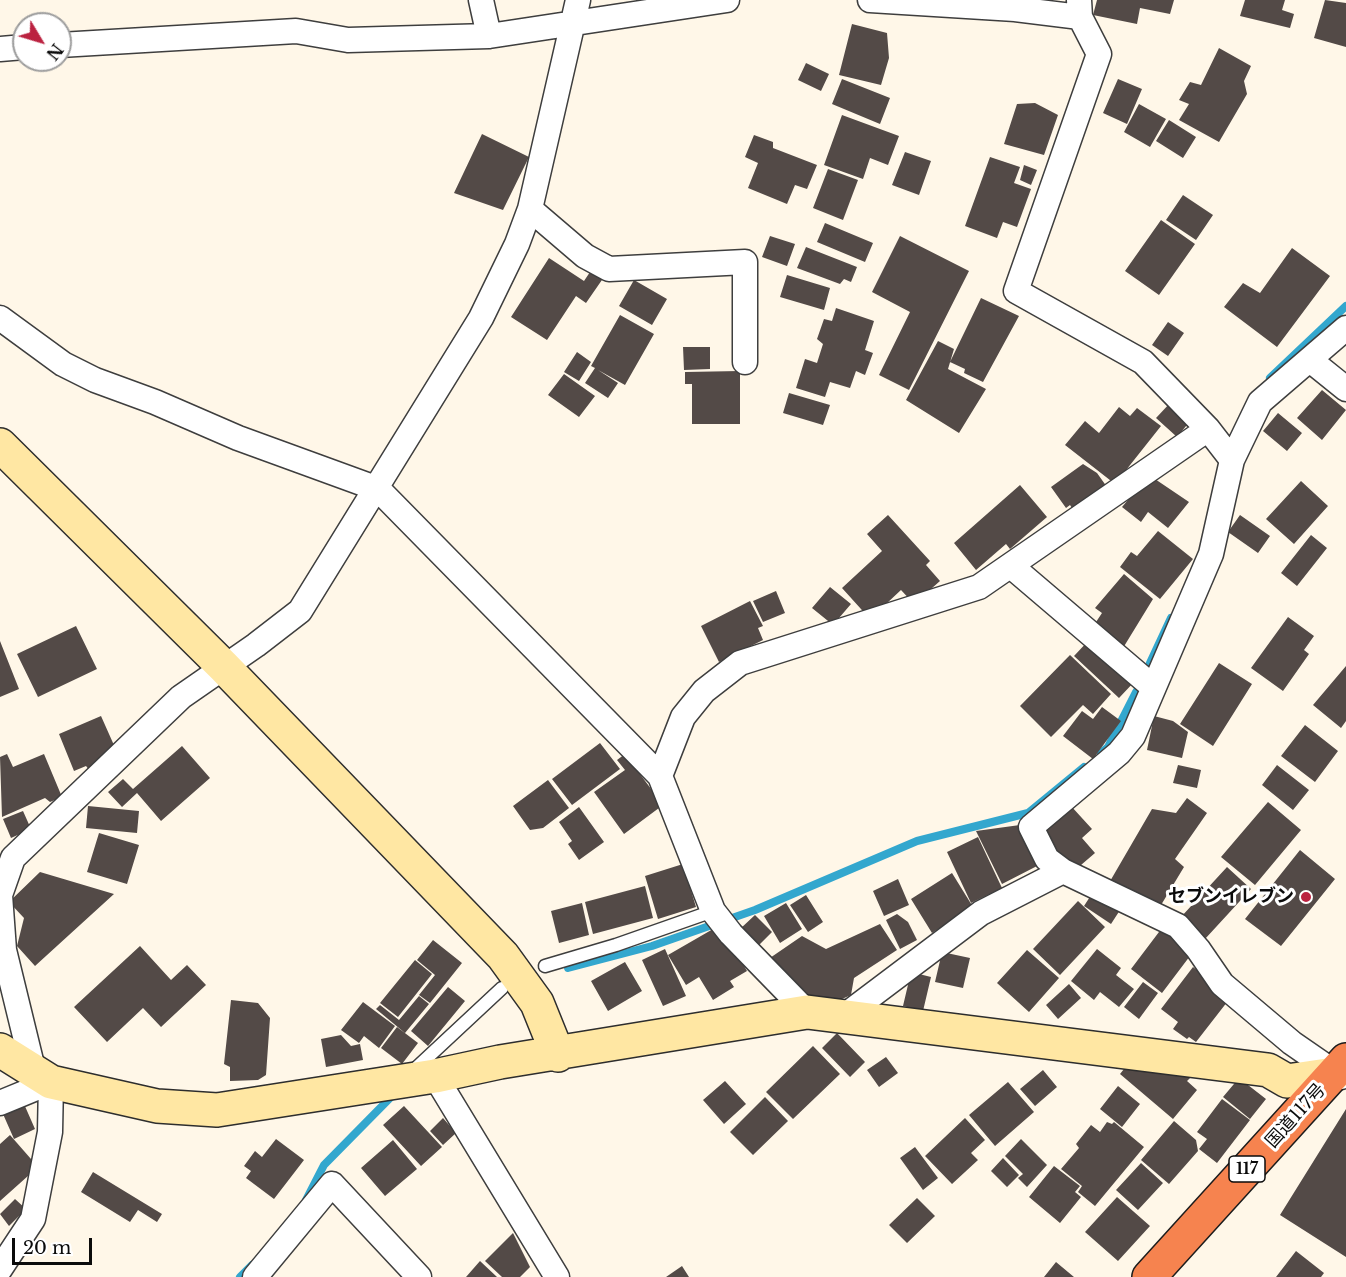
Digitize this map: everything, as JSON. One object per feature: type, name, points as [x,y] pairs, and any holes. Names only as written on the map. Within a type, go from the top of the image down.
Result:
[{"type":"highway","name":"国道117号","points":[[1149,1277],[1342,1071]]},
{"type":"street","points":[[481,0],[489,36]]},
{"type":"street","points":[[0,1269],[33,1219],[50,1132],[42,1075],[4,950],[0,895],[13,858],[181,697],[300,611],[378,489],[481,318],[517,244],[530,209],[578,0]]},
{"type":"street","points":[[72,44],[296,30],[348,40],[489,36],[727,0]]},
{"type":"street","points":[[870,0],[1015,9],[1080,9],[1099,54],[1016,291],[1143,362],[1208,429],[1232,460]]},
{"type":"street","points":[[530,209],[585,256],[609,269],[745,262],[745,362]]},
{"type":"street","points":[[0,318],[63,364],[95,381],[155,402],[238,438],[378,489],[660,776],[721,920],[807,1011]]},
{"type":"street","points":[[1342,1071],[1222,984],[1178,926],[1063,871],[1047,859],[1031,827],[1119,753],[1133,736],[1211,554],[1232,460],[1260,402],[1346,328]]},
{"type":"street","points":[[1310,360],[1346,389]]},
{"type":"street","points":[[660,776],[683,717],[704,691],[740,663],[815,638],[935,603],[979,587],[1208,429]]},
{"type":"street","points":[[0,445],[224,668],[502,956],[521,978],[537,1003],[558,1054]]},
{"type":"street","points":[[1011,566],[1153,687]]},
{"type":"street","points":[[843,1017],[981,913],[1063,871]]},
{"type":"street","points":[[0,1050],[42,1075],[157,1106],[217,1110],[807,1011],[1268,1070],[1287,1081],[1342,1071]]},
{"type":"street","points":[[0,1103],[42,1075]]},
{"type":"street","points":[[420,1077],[547,1273]]},
{"type":"street","points":[[255,1277],[332,1184],[419,1277]]},
{"type":"lane","points":[[545,966],[616,945],[721,920]]},
{"type":"lane","points":[[420,1077],[502,988]]},
{"type":"building","points":[[1097,0],[1174,0],[1170,14],[1140,8],[1137,24],[1093,15]]},
{"type":"building","points":[[1245,0],[1285,0],[1282,10],[1294,14],[1290,28],[1240,16]]},
{"type":"building","points":[[1325,0],[1346,3],[1346,47],[1314,38]]},
{"type":"building","points":[[852,24],[887,33],[889,58],[881,85],[839,75]]},
{"type":"building","points":[[1219,48],[1251,66],[1244,81],[1247,94],[1219,142],[1179,120],[1189,104],[1179,100],[1190,82],[1201,85]]},
{"type":"building","points":[[806,63],[829,74],[821,91],[798,80]]},
{"type":"building","points":[[842,79],[890,98],[880,124],[832,104]]},
{"type":"building","points":[[1118,79],[1142,89],[1127,124],[1103,113]]},
{"type":"building","points":[[1035,103],[1058,115],[1044,155],[1004,144],[1017,104]]},
{"type":"building","points":[[1139,104],[1166,119],[1150,147],[1124,132]]},
{"type":"building","points":[[842,115],[899,136],[888,165],[870,158],[863,179],[824,165]]},
{"type":"building","points":[[1169,120],[1196,137],[1183,158],[1156,141]]},
{"type":"building","points":[[482,134],[529,157],[503,210],[454,193]]},
{"type":"building","points":[[754,135],[773,142],[773,148],[817,165],[807,189],[795,185],[787,204],[748,188],[758,163],[745,157]]},
{"type":"building","points":[[905,152],[931,161],[919,195],[892,185]]},
{"type":"building","points":[[990,157],[1020,167],[1014,183],[1031,189],[1017,227],[1003,222],[997,238],[965,226]]},
{"type":"building","points":[[1024,165],[1037,170],[1031,185],[1020,180]]},
{"type":"building","points":[[828,169],[858,180],[843,220],[813,208]]},
{"type":"building","points":[[1183,195],[1213,215],[1196,240],[1166,220]]},
{"type":"building","points":[[1161,220],[1195,244],[1159,295],[1125,271]]},
{"type":"building","points":[[825,223],[873,243],[865,262],[817,242]]},
{"type":"building","points":[[770,236],[795,244],[787,266],[762,257]]},
{"type":"building","points":[[900,236],[969,271],[909,390],[879,375],[910,312],[872,292]]},
{"type":"building","points":[[806,247],[857,267],[851,282],[844,279],[840,284],[797,268]]},
{"type":"building","points":[[1292,248],[1330,276],[1277,347],[1224,307],[1243,283],[1260,293]]},
{"type":"building","points":[[549,258],[584,281],[592,269],[604,277],[586,303],[576,296],[547,340],[511,317]]},
{"type":"building","points":[[787,275],[830,288],[824,310],[780,297]]},
{"type":"building","points":[[634,280],[667,299],[652,325],[619,306]]},
{"type":"building","points":[[981,298],[1019,316],[983,382],[964,373],[965,369],[950,362]]},
{"type":"building","points":[[836,308],[874,321],[865,350],[873,353],[865,375],[856,371],[850,388],[830,382],[825,397],[796,388],[805,359],[817,363],[823,344],[817,339],[824,319],[832,321]]},
{"type":"building","points":[[620,315],[654,334],[625,385],[598,370],[618,383],[608,398],[585,383],[595,368],[591,366]]},
{"type":"building","points":[[1168,322],[1184,333],[1168,356],[1152,345]]},
{"type":"building","points":[[938,341],[954,349],[948,369],[986,389],[959,433],[906,400]]},
{"type":"building","points":[[683,347],[710,347],[710,369],[684,370]]},
{"type":"building","points":[[577,352],[591,362],[579,381],[564,372]]},
{"type":"building","points":[[740,371],[740,424],[692,424],[692,384],[685,384],[685,372]]},
{"type":"building","points":[[564,374],[595,396],[579,417],[548,395]]},
{"type":"building","points":[[1322,390],[1346,410],[1322,440],[1297,418]]},
{"type":"building","points":[[789,393],[830,405],[823,425],[783,413]]},
{"type":"building","points":[[1171,402],[1191,420],[1177,437],[1156,418]]},
{"type":"building","points":[[1119,407],[1130,416],[1137,408],[1161,426],[1115,484],[1065,445],[1085,421],[1099,433]]},
{"type":"building","points":[[1278,413],[1302,433],[1287,451],[1263,431]]},
{"type":"building","points":[[1083,464],[1097,473],[1107,487],[1074,511],[1070,505],[1066,508],[1051,487]]},
{"type":"building","points":[[1149,475],[1189,502],[1168,528],[1148,512],[1141,522],[1122,507]]},
{"type":"building","points":[[1301,481],[1328,506],[1294,544],[1266,519]]},
{"type":"building","points":[[1020,485],[1047,517],[1010,549],[1006,544],[976,570],[954,543]]},
{"type":"building","points":[[888,515],[930,561],[926,565],[940,581],[914,604],[901,590],[870,619],[842,588],[882,551],[867,534]]},
{"type":"building","points":[[1240,515],[1270,536],[1258,553],[1228,532]]},
{"type":"building","points":[[1158,531],[1193,559],[1160,599],[1120,567],[1131,552],[1137,556]]},
{"type":"building","points":[[1311,535],[1327,548],[1297,586],[1281,573]]},
{"type":"building","points":[[1124,574],[1153,599],[1123,648],[1092,628],[1102,613],[1095,608]]},
{"type":"building","points":[[830,587],[851,604],[833,625],[812,608]]},
{"type":"building","points":[[776,591],[785,613],[763,622],[753,601]]},
{"type":"building","points":[[750,601],[763,626],[758,628],[763,640],[719,662],[701,626]]},
{"type":"building","points":[[1288,617],[1314,636],[1304,650],[1309,654],[1283,691],[1251,668]]},
{"type":"building","points":[[76,626],[97,669],[38,697],[17,654]]},
{"type":"building","points":[[1090,639],[1135,681],[1119,698],[1074,656]]},
{"type":"building","points":[[0,641],[19,689],[0,697]]},
{"type":"building","points":[[1070,655],[1111,694],[1093,714],[1083,705],[1051,737],[1020,706]]},
{"type":"building","points":[[1219,663],[1252,684],[1213,746],[1180,724]]},
{"type":"building","points":[[1346,666],[1346,721],[1341,728],[1313,705]]},
{"type":"building","points":[[1102,707],[1121,721],[1093,759],[1063,736],[1082,711],[1093,719]]},
{"type":"building","points":[[101,716],[117,752],[94,776],[86,766],[74,771],[59,734]]},
{"type":"building","points":[[1154,716],[1173,721],[1188,732],[1182,758],[1147,750]]},
{"type":"building","points":[[1305,725],[1338,751],[1315,782],[1281,756]]},
{"type":"building","points":[[600,743],[620,769],[572,805],[552,779]]},
{"type":"building","points":[[182,746],[210,778],[161,821],[137,793],[122,807],[108,792],[123,779],[133,789]]},
{"type":"building","points":[[7,754],[13,767],[44,754],[62,797],[50,802],[45,798],[2,817],[0,757]]},
{"type":"building","points":[[625,754],[663,805],[624,834],[594,792],[625,770],[617,760]]},
{"type":"building","points":[[1178,765],[1201,770],[1197,788],[1173,783]]},
{"type":"building","points":[[1277,765],[1309,790],[1293,810],[1262,785]]},
{"type":"building","points":[[548,780],[569,808],[543,828],[530,830],[513,806]]},
{"type":"building","points":[[1187,798],[1207,813],[1175,859],[1184,867],[1158,910],[1109,883],[1152,809],[1176,813]]},
{"type":"building","points":[[1268,802],[1301,830],[1255,885],[1221,857]]},
{"type":"building","points":[[88,806],[139,811],[137,833],[86,828]]},
{"type":"building","points":[[1071,806],[1092,829],[1082,838],[1095,853],[1074,871],[1041,833]]},
{"type":"building","points":[[579,807],[604,842],[579,860],[568,844],[572,841],[559,822]]},
{"type":"building","points":[[23,811],[31,829],[11,838],[3,819]]},
{"type":"building","points":[[1020,825],[1039,865],[1002,884],[976,831]]},
{"type":"building","points":[[99,833],[139,845],[127,884],[87,872]]},
{"type":"building","points":[[978,837],[1002,888],[971,903],[947,852]]},
{"type":"building","points":[[1300,850],[1335,879],[1281,946],[1245,919]]},
{"type":"building","points":[[683,864],[696,907],[658,919],[645,876]]},
{"type":"building","points":[[1227,867],[1251,889],[1205,939],[1181,917]]},
{"type":"building","points":[[40,872],[114,894],[35,966],[17,946],[24,918],[9,902]]},
{"type":"building","points":[[952,873],[973,907],[932,933],[911,899]]},
{"type":"building","points":[[898,879],[909,905],[884,916],[873,891]]},
{"type":"building","points":[[645,886],[653,918],[593,934],[585,902]]},
{"type":"building","points":[[1095,889],[1122,907],[1111,924],[1084,906]]},
{"type":"building","points":[[806,895],[823,922],[808,932],[790,905]]},
{"type":"building","points":[[1078,901],[1105,927],[1060,975],[1033,949]]},
{"type":"building","points":[[582,903],[589,935],[559,943],[551,911]]},
{"type":"building","points":[[786,903],[802,929],[780,943],[764,916]]},
{"type":"building","points":[[897,914],[908,922],[917,940],[900,949],[886,920]]},
{"type":"building","points":[[755,915],[772,932],[757,947],[740,929]]},
{"type":"building","points":[[880,924],[897,950],[854,978],[851,995],[833,1003],[808,1005],[767,960],[802,936],[826,949]]},
{"type":"building","points":[[720,925],[747,971],[730,981],[734,987],[713,1000],[699,977],[686,985],[668,955]]},
{"type":"building","points":[[1162,928],[1193,952],[1162,993],[1131,969]]},
{"type":"building","points":[[433,940],[462,963],[430,1003],[419,995],[435,975],[417,960]]},
{"type":"building","points":[[140,946],[171,980],[187,965],[206,985],[161,1027],[143,1008],[107,1042],[74,1007]]},
{"type":"building","points":[[665,949],[686,996],[663,1006],[642,960]]},
{"type":"building","points":[[1097,949],[1121,968],[1116,975],[1134,989],[1119,1007],[1100,992],[1094,1000],[1071,981]]},
{"type":"building","points":[[1027,950],[1059,978],[1029,1012],[997,983]]},
{"type":"building","points":[[942,952],[970,958],[963,988],[935,982]]},
{"type":"building","points":[[415,960],[432,974],[398,1017],[380,1003]]},
{"type":"building","points":[[625,962],[642,991],[608,1011],[591,981]]},
{"type":"building","points":[[1193,967],[1231,997],[1196,1042],[1189,1037],[1187,1039],[1173,1029],[1178,1022],[1161,1009]]},
{"type":"building","points":[[911,972],[931,977],[923,1011],[903,1006]]},
{"type":"building","points":[[1143,982],[1158,993],[1139,1019],[1124,1007]]},
{"type":"building","points":[[1069,984],[1081,998],[1058,1019],[1046,1005]]},
{"type":"building","points":[[448,987],[465,1001],[428,1046],[411,1031]]},
{"type":"building","points":[[419,996],[429,1004],[405,1033],[376,1009],[380,1005],[399,1020]]},
{"type":"building","points":[[231,1000],[258,1003],[270,1018],[266,1075],[258,1080],[230,1081],[230,1067],[224,1064]]},
{"type":"building","points":[[363,1002],[395,1026],[379,1048],[364,1036],[359,1043],[341,1030]]},
{"type":"building","points":[[397,1027],[418,1043],[402,1064],[381,1048]]},
{"type":"building","points":[[837,1033],[865,1062],[850,1077],[822,1048]]},
{"type":"building","points":[[341,1035],[351,1046],[360,1044],[363,1060],[326,1067],[321,1039]]},
{"type":"building","points":[[813,1046],[840,1074],[793,1119],[766,1092]]},
{"type":"building","points":[[886,1057],[898,1073],[879,1087],[867,1070]]},
{"type":"building","points":[[1128,1064],[1194,1074],[1187,1081],[1197,1090],[1173,1119],[1120,1074]]},
{"type":"building","points":[[1043,1070],[1057,1087],[1035,1106],[1020,1089]]},
{"type":"building","points":[[1239,1078],[1266,1099],[1250,1119],[1223,1097]]},
{"type":"building","points":[[725,1081],[746,1104],[724,1124],[703,1100]]},
{"type":"building","points":[[1008,1082],[1034,1112],[995,1146],[969,1115]]},
{"type":"building","points":[[1118,1086],[1140,1104],[1122,1127],[1100,1109]]},
{"type":"building","points":[[765,1097],[788,1121],[753,1155],[730,1132]]},
{"type":"building","points":[[1222,1099],[1250,1120],[1217,1163],[1199,1149],[1207,1139],[1197,1132]]},
{"type":"building","points":[[24,1104],[35,1129],[14,1139],[3,1114]]},
{"type":"building","points":[[404,1106],[442,1147],[421,1166],[383,1125]]},
{"type":"building","points":[[1346,1109],[1346,1257],[1280,1215]]},
{"type":"building","points":[[443,1118],[456,1133],[443,1145],[430,1131]]},
{"type":"building","points":[[965,1118],[985,1140],[971,1153],[978,1160],[952,1184],[925,1156]]},
{"type":"building","points":[[1174,1121],[1196,1140],[1198,1151],[1169,1184],[1141,1160]]},
{"type":"building","points":[[1107,1122],[1112,1124],[1114,1122],[1144,1147],[1095,1206],[1078,1192],[1082,1186],[1061,1169],[1079,1148],[1076,1144],[1091,1125],[1100,1132]]},
{"type":"building","points":[[10,1135],[38,1167],[0,1201],[0,1144]]},
{"type":"building","points":[[276,1139],[304,1160],[274,1199],[246,1178],[251,1171],[244,1166],[255,1151],[262,1157]]},
{"type":"building","points":[[1021,1139],[1047,1165],[1027,1187],[1018,1178],[1023,1174],[1005,1156]]},
{"type":"building","points":[[393,1140],[417,1169],[385,1196],[361,1168]]},
{"type":"building","points":[[915,1147],[938,1178],[923,1190],[900,1158]]},
{"type":"building","points":[[1003,1158],[1019,1175],[1007,1187],[991,1171]]},
{"type":"building","points":[[1141,1163],[1163,1183],[1138,1210],[1116,1190]]},
{"type":"building","points":[[1054,1166],[1080,1186],[1075,1192],[1081,1197],[1060,1223],[1029,1197]]},
{"type":"building","points":[[93,1172],[162,1214],[157,1222],[138,1210],[130,1222],[81,1192]]},
{"type":"building","points":[[1117,1197],[1150,1226],[1118,1261],[1085,1232]]},
{"type":"building","points":[[917,1198],[935,1216],[907,1243],[889,1225]]},
{"type":"building","points":[[15,1199],[26,1209],[9,1226],[0,1214]]},
{"type":"building","points":[[513,1233],[530,1267],[520,1277],[502,1277],[485,1261]]},
{"type":"building","points":[[1296,1251],[1324,1273],[1321,1277],[1276,1277]]},
{"type":"building","points":[[480,1261],[497,1277],[466,1277]]},
{"type":"building","points":[[1056,1262],[1074,1277],[1044,1277]]},
{"type":"building","points":[[682,1266],[689,1277],[666,1277]]},
{"type":"waterway","points":[[1270,378],[1346,306]]},
{"type":"waterway","points":[[1150,663],[1171,618]]},
{"type":"waterway","points":[[1101,753],[1108,747],[1136,692]]},
{"type":"waterway","points":[[568,968],[652,946],[755,910],[917,841],[1028,813],[1084,767]]},
{"type":"waterway","points":[[306,1200],[324,1165],[393,1095]]},
{"type":"waterway","points":[[240,1277],[252,1265]]},
{"type":"place","name":"セブンイレブン","points":[[1306,897]]}]
